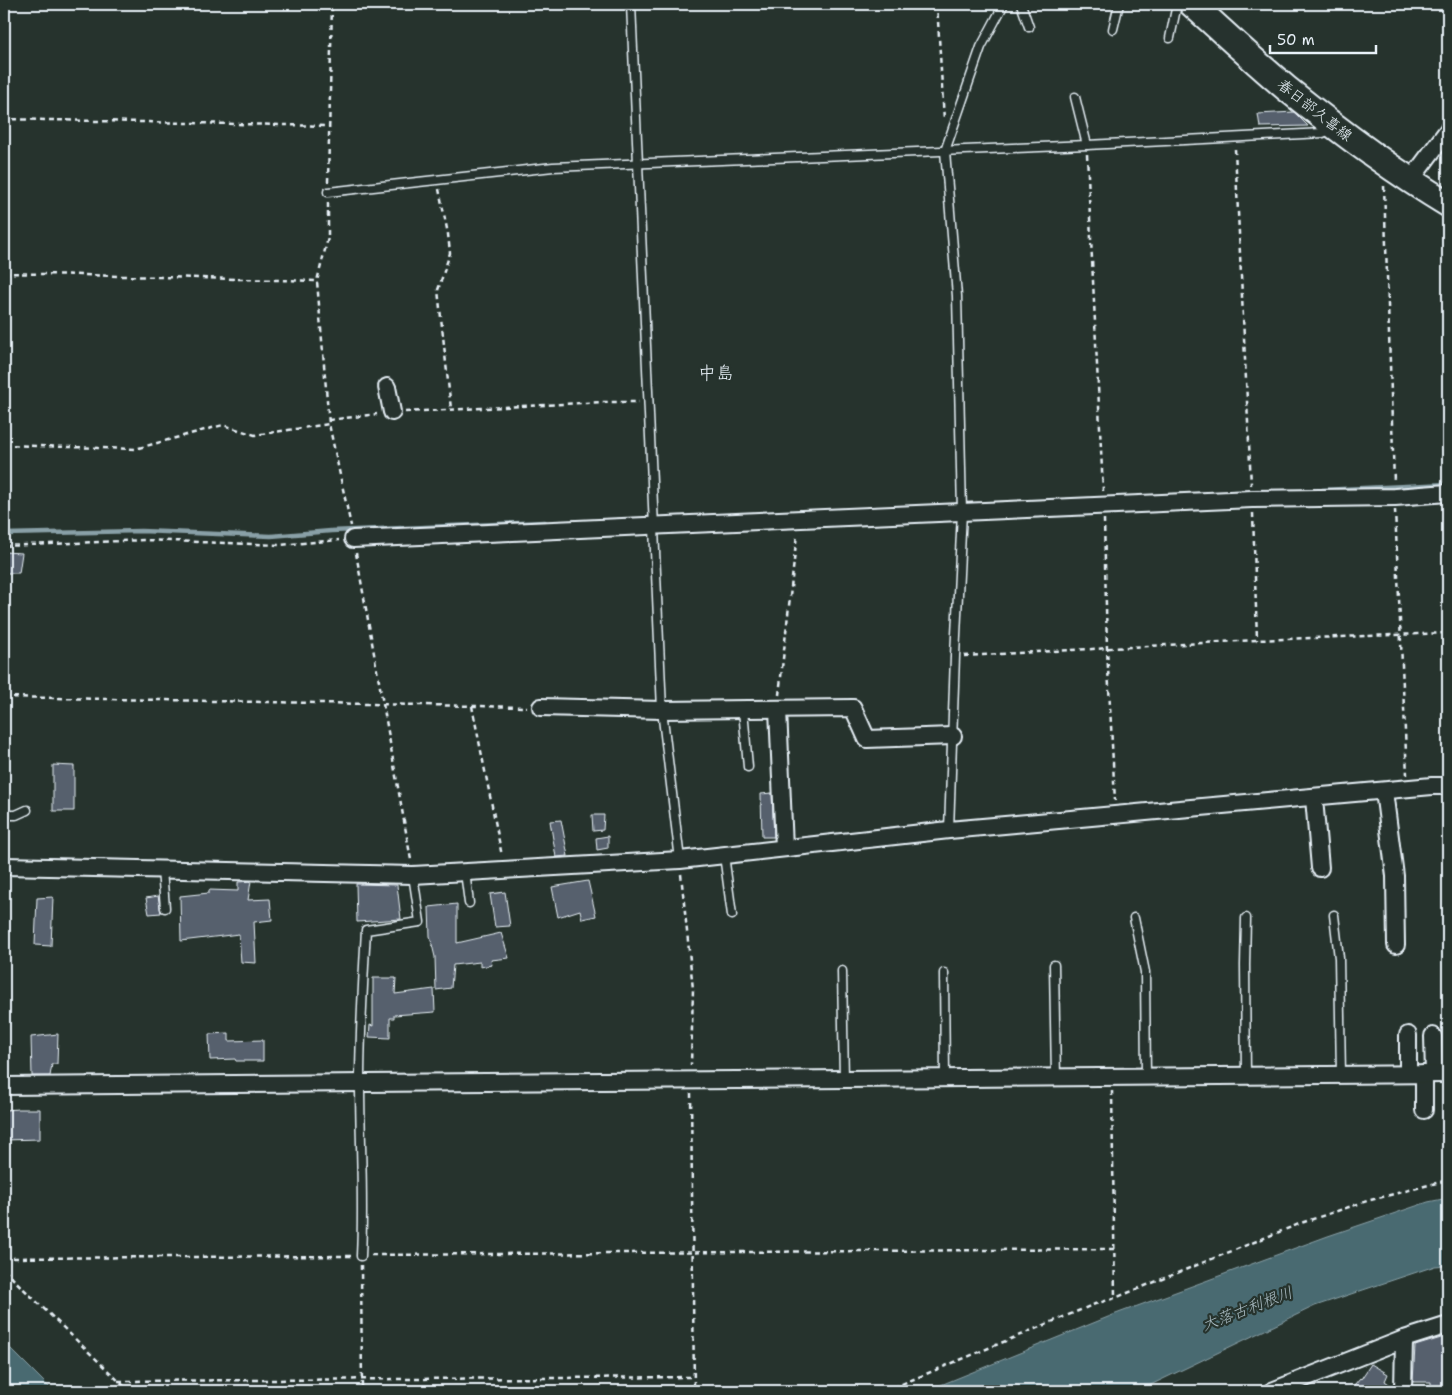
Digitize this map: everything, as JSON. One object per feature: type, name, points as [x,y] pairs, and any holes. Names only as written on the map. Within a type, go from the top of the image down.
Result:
[{"type":"main road","name":"春日部久喜線","points":[[1192,4],[1285,87],[1335,127],[1410,181],[1448,204]]},
{"type":"street","points":[[1410,181],[1448,130]]},
{"type":"street","points":[[387,387],[392,412]]},
{"type":"street","points":[[353,539],[1252,499],[1395,497],[1448,494]]},
{"type":"street","points":[[540,707],[662,710],[853,708],[868,739],[953,736]]},
{"type":"street","points":[[778,709],[784,848]]},
{"type":"street","points":[[4,866],[414,875],[505,870],[680,860],[949,830],[1448,786]]},
{"type":"street","points":[[1384,791],[1395,876],[1396,945]]},
{"type":"street","points":[[1314,798],[1320,868]]},
{"type":"street","points":[[1408,1035],[1429,1074]]},
{"type":"street","points":[[1424,1110],[1433,1036]]},
{"type":"street","points":[[4,1086],[1429,1074]]},
{"type":"street","points":[[1272,1391],[1404,1339],[1448,1324]]},
{"type":"street","points":[[1403,1391],[1404,1339]]},
{"type":"lane","points":[[631,4],[662,710],[680,860]]},
{"type":"lane","points":[[949,830],[962,512],[958,296],[945,151],[981,47],[1004,4]]},
{"type":"lane","points":[[1021,4],[1029,27]]},
{"type":"lane","points":[[1114,29],[1119,4]]},
{"type":"lane","points":[[1170,38],[1178,4]]},
{"type":"lane","points":[[1075,97],[1087,146]]},
{"type":"lane","points":[[328,192],[553,167],[1087,146],[1323,133],[1335,127]]},
{"type":"lane","points":[[743,710],[748,767]]},
{"type":"lane","points":[[4,815],[16,815],[27,810]]},
{"type":"lane","points":[[724,855],[732,914]]},
{"type":"lane","points":[[162,870],[165,908]]},
{"type":"lane","points":[[465,872],[470,903]]},
{"type":"lane","points":[[361,1256],[363,1209],[360,1084],[362,989],[366,930],[420,922],[414,875]]},
{"type":"lane","points":[[1334,915],[1339,958],[1341,1075]]},
{"type":"lane","points":[[1134,918],[1145,972],[1146,1077]]},
{"type":"lane","points":[[1246,918],[1246,1076]]},
{"type":"lane","points":[[1054,966],[1056,1078]]},
{"type":"lane","points":[[842,971],[844,1079]]},
{"type":"lane","points":[[944,973],[945,1078]]},
{"type":"path","points":[[332,4],[328,238],[317,282],[329,424],[353,539],[414,875]]},
{"type":"path","points":[[937,4],[944,121]]},
{"type":"path","points":[[4,119],[329,126]]},
{"type":"path","points":[[1235,137],[1257,640]]},
{"type":"path","points":[[1087,146],[1115,815]]},
{"type":"path","points":[[1383,161],[1407,789]]},
{"type":"path","points":[[438,180],[450,253],[438,290],[451,409],[603,402],[648,402]]},
{"type":"path","points":[[4,274],[317,282]]},
{"type":"path","points":[[4,445],[135,449],[223,425],[255,435],[329,424]]},
{"type":"path","points":[[778,709],[799,520]]},
{"type":"path","points":[[4,546],[144,540],[280,545],[353,539]]},
{"type":"path","points":[[955,656],[1257,640],[1448,633]]},
{"type":"path","points":[[4,697],[540,707]]},
{"type":"path","points":[[472,706],[505,870]]},
{"type":"path","points":[[680,860],[692,988],[694,1391]]},
{"type":"path","points":[[1112,1077],[1115,1298]]},
{"type":"path","points":[[885,1391],[1095,1304],[1115,1298],[1304,1222],[1367,1201],[1448,1180]]},
{"type":"path","points":[[4,1258],[1114,1249]]},
{"type":"path","points":[[361,1256],[362,1391]]},
{"type":"path","points":[[4,1270],[129,1391]]},
{"type":"path","points":[[118,1381],[694,1378]]},
{"type":"water","name":"大落古利根川","points":[[1448,1198],[1448,1265],[1435,1266],[1315,1306],[1138,1391],[926,1391],[1113,1315],[1328,1236],[1428,1202]]},
{"type":"water","points":[[4,1342],[49,1387],[54,1391],[4,1391]]},
{"type":"building","points":[[1294,112],[1308,126],[1260,127],[1258,114]]},
{"type":"building","points":[[4,552],[22,553],[19,573],[4,573]]},
{"type":"building","points":[[53,765],[74,766],[74,811],[53,811]]},
{"type":"building","points":[[772,793],[774,837],[762,837],[761,794]]},
{"type":"building","points":[[592,815],[604,815],[603,830],[593,831]]},
{"type":"building","points":[[561,820],[568,856],[556,857],[550,821]]},
{"type":"building","points":[[608,836],[608,848],[597,850],[596,838]]},
{"type":"building","points":[[251,881],[248,900],[270,899],[272,920],[254,922],[256,963],[241,962],[239,934],[181,941],[180,896],[209,893],[209,890],[238,891],[238,882]]},
{"type":"building","points":[[588,881],[596,916],[582,919],[580,910],[558,917],[552,887]]},
{"type":"building","points":[[356,884],[397,885],[401,919],[357,922]]},
{"type":"building","points":[[505,892],[510,926],[495,927],[490,894]]},
{"type":"building","points":[[158,896],[161,913],[149,914],[146,898]]},
{"type":"building","points":[[53,897],[51,946],[35,945],[37,898]]},
{"type":"building","points":[[457,904],[457,943],[501,933],[509,958],[491,960],[492,965],[480,967],[480,962],[453,965],[451,988],[436,990],[435,957],[430,936],[429,907]]},
{"type":"building","points":[[373,978],[396,978],[395,994],[434,989],[435,1012],[394,1015],[394,1018],[390,1018],[390,1038],[369,1037],[370,1025],[373,1026]]},
{"type":"building","points":[[229,1033],[229,1041],[263,1040],[263,1061],[210,1060],[209,1034]]},
{"type":"building","points":[[58,1034],[57,1064],[52,1064],[50,1076],[32,1076],[31,1037]]},
{"type":"building","points":[[40,1109],[40,1139],[4,1140],[4,1110]]},
{"type":"building","points":[[1441,1338],[1448,1338],[1448,1388],[1431,1388],[1431,1382],[1413,1382],[1415,1346]]},
{"type":"building","points":[[1371,1364],[1388,1374],[1385,1381],[1393,1387],[1393,1391],[1349,1391],[1361,1379]]},
{"type":"waterway","points":[[1322,490],[1448,484]]},
{"type":"waterway","points":[[4,534],[141,531],[271,536],[331,531],[545,522]]},
{"type":"district","name":"中島","points":[[716,373]]}]
